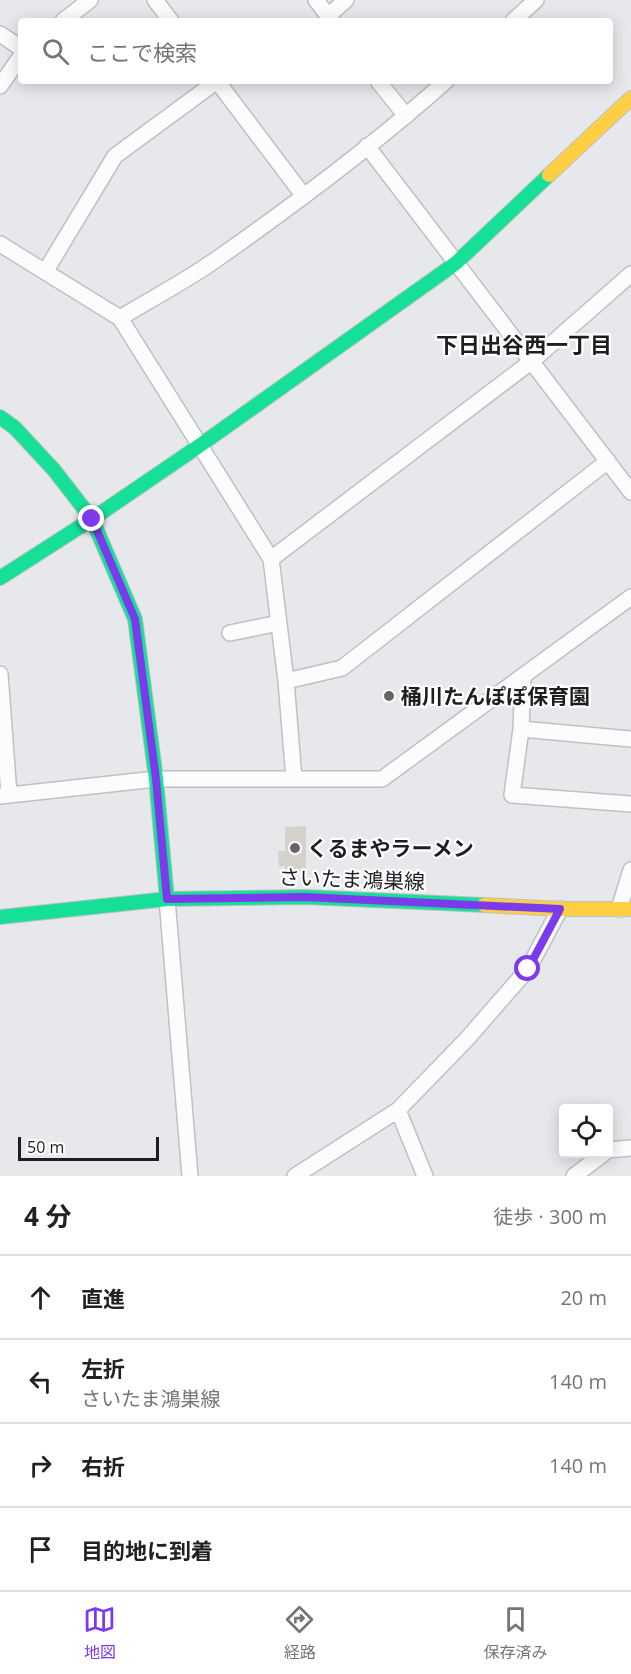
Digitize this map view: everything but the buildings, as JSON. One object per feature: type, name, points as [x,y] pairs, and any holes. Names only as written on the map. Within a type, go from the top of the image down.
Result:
[{"type":"street","points":[[67,18],[90,0]]},
{"type":"street","points":[[155,0],[169,18]]},
{"type":"street","points":[[316,0],[329,18]]},
{"type":"street","points":[[331,18],[346,0]]},
{"type":"street","points":[[516,18],[536,0]]},
{"type":"street","points":[[0,34],[18,46]]},
{"type":"street","points":[[0,86],[18,60]]},
{"type":"street","points":[[45,273],[115,156],[213,84]]},
{"type":"street","points":[[219,84],[303,195]]},
{"type":"street","points":[[380,84],[406,116]]},
{"type":"street","points":[[120,318],[212,262],[406,116],[443,84]]},
{"type":"street","points":[[0,578],[199,446],[456,263],[631,98]]},
{"type":"street","points":[[367,146],[631,492]]},
{"type":"street","points":[[0,244],[120,318],[271,559],[286,681],[294,779]]},
{"type":"street","points":[[271,559],[532,361],[629,282]]},
{"type":"street","points":[[0,417],[15,428],[54,470],[92,519],[135,619],[156,779],[190,1176]]},
{"type":"street","points":[[286,681],[342,668],[608,461]]},
{"type":"street","points":[[0,674],[5,795],[156,779],[382,779],[631,597]]},
{"type":"street","points":[[230,633],[279,623]]},
{"type":"street","points":[[523,678],[521,729],[512,795],[631,804]]},
{"type":"street","points":[[521,729],[631,739]]},
{"type":"street","points":[[625,909],[631,870]]},
{"type":"street","name":"さいたま鴻巣線","points":[[0,917],[167,899],[305,897],[560,909],[625,909]]},
{"type":"street","points":[[295,1176],[398,1110],[466,1040],[528,969],[560,909]]},
{"type":"street","points":[[398,1110],[425,1176]]},
{"type":"street","points":[[613,1149],[631,1148]]},
{"type":"street","points":[[574,1176],[598,1158]]},
{"type":"traffic: fast","points":[[0,578],[199,446],[456,263],[549,175]]},
{"type":"traffic: fast","points":[[0,417],[15,428],[54,470],[92,519],[135,619],[156,779],[167,899]]},
{"type":"traffic: fast","points":[[0,917],[167,899],[305,897],[484,905]]},
{"type":"traffic: slow","points":[[549,175],[631,98]]},
{"type":"traffic: slow","points":[[484,905],[560,909],[631,909]]},
{"type":"place","name":"桶川たんぽぽ保育園","points":[[389,696]]},
{"type":"place","name":"くるまやラーメン","points":[[295,848]]},
{"type":"district","name":"下日出谷西一丁目","points":[[524,344]]},
{"type":"route","points":[[92,519],[135,619],[156,779],[167,899],[305,897],[560,909],[528,969]]}]
